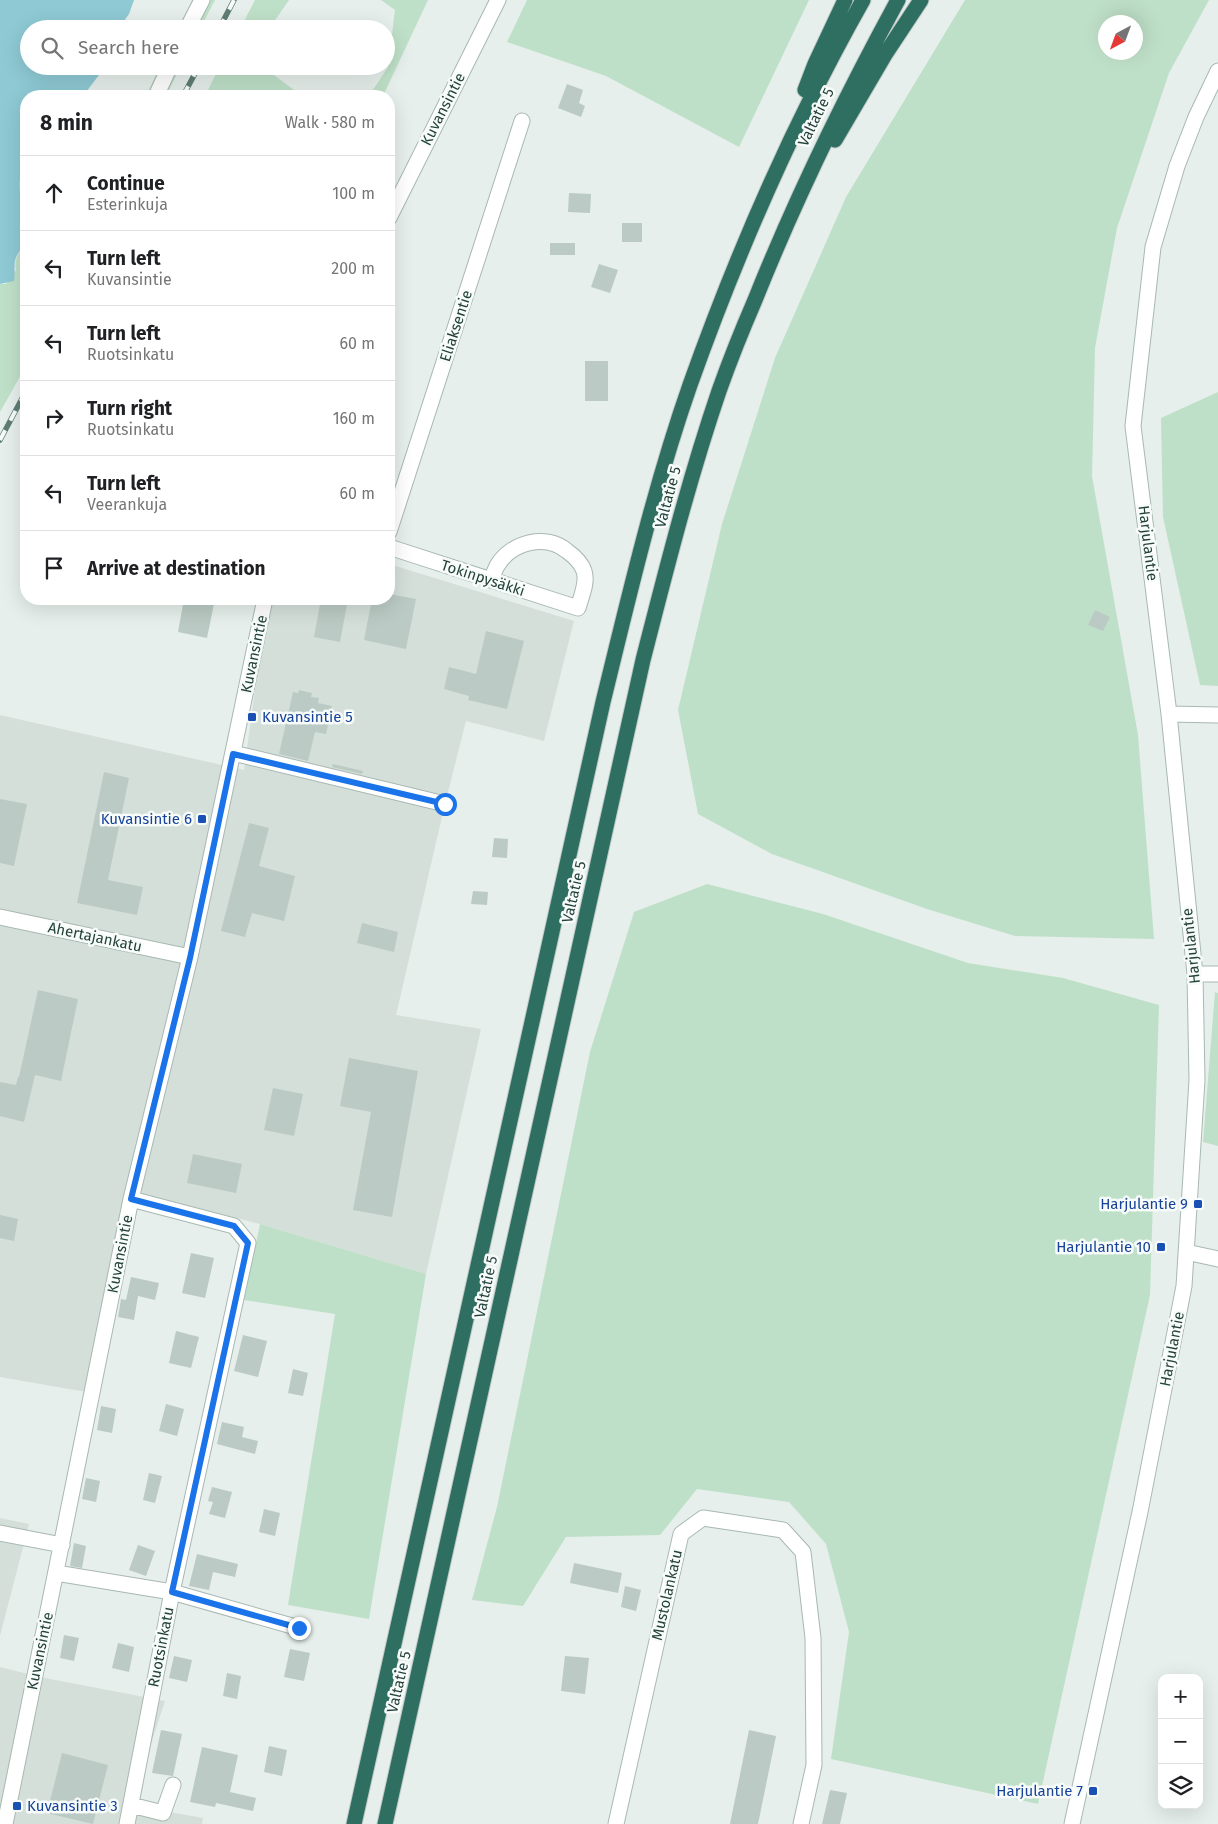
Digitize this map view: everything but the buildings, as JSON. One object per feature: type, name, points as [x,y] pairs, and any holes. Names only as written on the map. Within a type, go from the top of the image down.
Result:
[{"type":"highway","points":[[763,202],[815,64],[845,0]]},
{"type":"highway","name":"Valtatie 5","points":[[354,1824],[603,702],[632,584],[666,460],[690,386],[724,294],[763,202],[816,86],[863,0]]},
{"type":"highway","name":"Valtatie 5","points":[[385,1824],[643,660],[694,468],[720,389],[783,230],[817,154],[855,78],[898,0]]},
{"type":"highway","points":[[783,230],[881,61],[921,0]]},
{"type":"street","points":[[192,20],[202,0]]},
{"type":"street","name":"Kuvansintie","points":[[395,206],[498,0]]},
{"type":"street","name":"Harjulantie","points":[[1072,1824],[1142,1503],[1184,1286],[1197,1080],[1195,974],[1169,714],[1133,426],[1153,247],[1177,166],[1196,117],[1218,72]]},
{"type":"street","points":[[159,90],[166,75]]},
{"type":"street","name":"Eliaksentie","points":[[395,513],[522,121]]},
{"type":"street","name":"Tokinpysäkki","points":[[395,549],[491,580],[578,608],[584,589],[585,572],[578,560],[563,548],[546,541],[531,542],[513,550],[498,564],[491,580]]},
{"type":"street","name":"Kuvansintie","points":[[5,1824],[131,1199],[190,958],[265,605]]},
{"type":"street","points":[[1169,714],[1218,715]]},
{"type":"street","points":[[233,754],[445,804]]},
{"type":"street","name":"Ahertajankatu","points":[[0,917],[190,958]]},
{"type":"street","points":[[1195,974],[1218,974]]},
{"type":"street","name":"Ruotsinkatu","points":[[127,1824],[172,1592],[248,1243],[234,1226],[131,1199]]},
{"type":"street","points":[[1186,1252],[1218,1259]]},
{"type":"street","name":"Mustolankatu","points":[[616,1824],[681,1534],[703,1518],[782,1530],[803,1552],[814,1638],[814,1765],[801,1824]]},
{"type":"street","points":[[0,1533],[62,1546]]},
{"type":"street","points":[[56,1573],[172,1592],[299,1628]]},
{"type":"street","points":[[131,1805],[163,1813],[173,1785]]},
{"type":"shaded area","points":[[395,566],[574,621],[544,741],[466,721],[396,1015],[481,1029],[426,1274],[260,1224],[139,1193],[98,1394],[0,1377],[0,715],[244,770],[259,661],[270,605],[395,605]]},
{"type":"shaded area","points":[[0,1518],[29,1524],[0,1636]]},
{"type":"shaded area","points":[[0,1667],[40,1677],[165,1701],[131,1805],[203,1818],[202,1824],[0,1824]]},
{"type":"green space","points":[[192,0],[215,0],[205,20],[182,20]]},
{"type":"green space","points":[[255,0],[289,0],[275,20],[245,20]]},
{"type":"green space","points":[[381,0],[428,0],[395,70],[394,20],[395,10]]},
{"type":"green space","points":[[527,0],[809,0],[739,147],[606,76],[507,42]]},
{"type":"green space","points":[[965,0],[1209,0],[1169,73],[1117,228],[1095,348],[1092,476],[1138,735],[1154,939],[1015,936],[927,909],[772,854],[698,814],[678,710],[722,524],[775,358],[846,197]]},
{"type":"green space","points":[[156,75],[176,75],[169,90],[149,90]]},
{"type":"green space","points":[[216,75],[274,75],[294,90],[208,90]]},
{"type":"green space","points":[[383,75],[393,75],[386,90],[373,90]]},
{"type":"green space","points":[[20,252],[20,377],[0,412],[0,284],[6,284],[16,270]]},
{"type":"green space","points":[[1218,392],[1218,686],[1200,685],[1163,517],[1161,418]]},
{"type":"green space","points":[[707,884],[823,914],[968,963],[1063,978],[1159,1005],[1150,1295],[1038,1804],[831,1759],[849,1632],[826,1544],[789,1502],[697,1489],[660,1535],[566,1537],[523,1606],[472,1600],[497,1507],[590,1052],[634,912]]},
{"type":"green space","points":[[1215,992],[1218,993],[1218,1146],[1203,1142]]},
{"type":"green space","points":[[260,1224],[426,1274],[369,1619],[288,1605],[335,1314],[244,1300]]},
{"type":"water","points":[[0,0],[134,0],[125,20],[20,20],[20,75],[99,75],[88,90],[20,90],[20,251],[15,263],[14,281],[0,284]]},
{"type":"railway","points":[[224,20],[234,0]]},
{"type":"railway","points":[[186,90],[194,75]]},
{"type":"railway","points":[[0,440],[20,402]]},
{"type":"place","name":"Kuvansintie 5","points":[[252,717]]},
{"type":"place","name":"Kuvansintie 6","points":[[202,819]]},
{"type":"place","name":"Harjulantie 9","points":[[1198,1204]]},
{"type":"place","name":"Harjulantie 10","points":[[1161,1247]]},
{"type":"place","name":"Harjulantie 7","points":[[1093,1791]]},
{"type":"place","name":"Kuvansintie 3","points":[[17,1806]]},
{"type":"route","points":[[299,1628],[172,1592],[248,1243],[234,1226],[131,1199],[190,958],[233,754],[445,804]]}]
